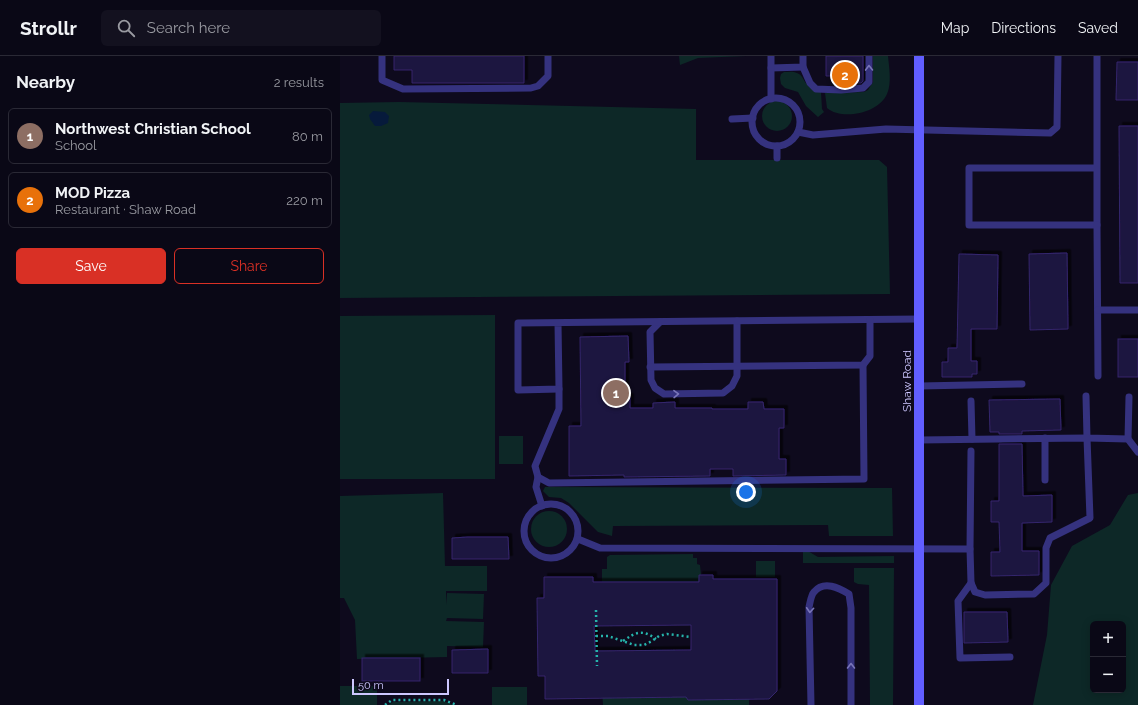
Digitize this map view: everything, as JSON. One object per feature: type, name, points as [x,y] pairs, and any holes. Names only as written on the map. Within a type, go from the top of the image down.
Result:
[{"type":"main road","name":"Shaw Road","points":[[919,56],[919,705]]},
{"type":"lane","points":[[382,56],[382,80],[403,89],[531,88],[538,86],[548,76],[548,56]]},
{"type":"lane","points":[[771,56],[771,99]]},
{"type":"lane","points":[[803,56],[803,67],[810,83],[816,89],[841,90],[863,88],[869,82],[869,56]]},
{"type":"lane","points":[[798,132],[813,134],[886,129],[919,129],[1050,133],[1057,127],[1058,56]]},
{"type":"lane","points":[[1097,56],[1098,376]]},
{"type":"lane","points":[[771,68],[803,67]]},
{"type":"lane","points":[[779,98],[786,100],[797,110],[800,117],[798,132],[794,138],[788,143],[777,146],[765,143],[759,138],[754,131],[752,123],[757,108],[763,102],[771,99],[779,98]]},
{"type":"lane","points":[[732,119],[753,118]]},
{"type":"lane","points":[[777,146],[777,158]]},
{"type":"lane","points":[[1097,168],[969,168],[969,225],[1097,225]]},
{"type":"lane","points":[[1098,310],[1138,310]]},
{"type":"lane","points":[[559,389],[518,390],[518,323],[920,319]]},
{"type":"lane","points":[[538,477],[549,483],[864,479],[863,365],[870,356],[870,320]]},
{"type":"lane","points":[[660,322],[650,332],[650,366],[651,380],[655,388],[664,394],[723,392],[732,386],[737,376],[736,321]]},
{"type":"lane","points":[[542,506],[536,487],[538,477],[535,466],[559,409],[558,323]]},
{"type":"lane","points":[[650,366],[863,365]]},
{"type":"lane","points":[[920,386],[1022,384]]},
{"type":"lane","points":[[971,451],[971,584],[975,592],[986,596],[1034,594],[1046,583],[1046,548],[1050,538],[1090,518],[1086,396]]},
{"type":"lane","points":[[1129,397],[1128,439],[1138,452]]},
{"type":"lane","points":[[971,401],[972,439]]},
{"type":"lane","points":[[920,440],[1045,438],[1128,439]]},
{"type":"lane","points":[[1045,438],[1045,480]]},
{"type":"lane","points":[[554,504],[563,507],[571,512],[576,520],[579,529],[578,539],[574,547],[567,554],[559,558],[550,559],[540,557],[533,552],[524,537],[526,520],[531,513],[542,506],[554,504]]},
{"type":"lane","points":[[578,539],[600,548],[970,549]]},
{"type":"lane","points":[[971,584],[958,602],[960,658],[1010,657]]},
{"type":"lane","points":[[811,705],[809,607],[814,592],[822,586],[836,586],[849,594],[851,608],[851,705]]},
{"type":"path","points":[[596,610],[596,666]]},
{"type":"path","points":[[623,641],[642,632],[656,639]]},
{"type":"path","points":[[596,636],[608,636],[634,645],[644,645],[659,636],[667,634],[691,637]]},
{"type":"path","points":[[385,705],[392,700],[444,700],[458,705]]},
{"type":"green space","points":[[679,56],[746,56],[698,58],[680,65]]},
{"type":"green space","points":[[873,56],[888,56],[890,75],[889,90],[883,101],[860,113],[842,114],[827,108],[825,93],[864,92],[868,90],[873,82]]},
{"type":"green space","points":[[784,72],[794,72],[800,75],[810,88],[821,92],[822,109],[824,112],[818,117],[806,106],[798,92],[785,88],[781,84],[781,74]]},
{"type":"green space","points":[[777,101],[788,105],[792,116],[788,127],[777,131],[766,127],[762,116],[766,105]]},
{"type":"green space","points":[[399,102],[696,109],[696,160],[879,160],[887,167],[890,294],[340,298],[340,103]]},
{"type":"green space","points":[[495,315],[495,479],[340,479],[340,316]]},
{"type":"green space","points":[[499,436],[523,436],[523,464],[499,464]]},
{"type":"green space","points":[[545,487],[892,488],[893,536],[829,536],[828,525],[613,526],[612,536],[598,532],[569,503],[561,498],[549,497],[543,491]]},
{"type":"green space","points":[[443,493],[445,566],[487,566],[487,591],[446,591],[446,605],[447,593],[484,594],[483,619],[447,618],[446,621],[484,622],[483,647],[447,646],[447,657],[357,659],[355,620],[344,598],[340,598],[340,496]]},
{"type":"green space","points":[[1138,493],[1138,705],[1033,705],[1047,635],[1051,585],[1072,546],[1110,525],[1128,495]]},
{"type":"green space","points":[[549,511],[559,514],[564,519],[567,529],[564,539],[559,544],[549,547],[539,544],[534,539],[531,529],[534,519],[539,514]]},
{"type":"green space","points":[[803,550],[806,550],[818,557],[894,556],[894,563],[803,563]]},
{"type":"green space","points":[[693,554],[693,558],[697,558],[697,564],[700,565],[701,575],[699,575],[699,582],[613,582],[602,591],[602,569],[607,569],[607,557],[610,555]]},
{"type":"green space","points":[[756,561],[775,561],[775,577],[756,577]]},
{"type":"green space","points":[[854,568],[894,568],[893,705],[870,705],[869,585],[854,582]]},
{"type":"green space","points":[[340,686],[377,686],[377,705],[340,705]]},
{"type":"green space","points":[[492,687],[527,687],[527,705],[492,705]]},
{"type":"green space","points":[[602,689],[686,697],[749,699],[749,705],[603,705]]},
{"type":"green space","points":[[443,701],[454,705],[388,705],[393,702]]},
{"type":"water","points":[[373,111],[385,112],[389,116],[388,123],[381,126],[375,126],[369,115]]},
{"type":"building","points":[[394,56],[524,56],[524,83],[412,83],[412,70],[394,70]]},
{"type":"building","points":[[826,56],[863,56],[863,81],[861,83],[845,82],[845,76],[826,76]]},
{"type":"building","points":[[1117,62],[1138,62],[1138,100],[1116,100]]},
{"type":"building","points":[[1119,126],[1138,126],[1138,283],[1120,283]]},
{"type":"building","points":[[1067,253],[1068,329],[1030,330],[1029,254]]},
{"type":"building","points":[[959,254],[998,255],[997,329],[971,329],[971,361],[977,361],[977,374],[972,374],[972,377],[942,377],[942,362],[948,362],[948,348],[957,348]]},
{"type":"building","points":[[628,336],[629,362],[625,362],[625,397],[630,397],[630,408],[653,408],[653,403],[675,402],[675,408],[748,409],[748,402],[763,402],[764,409],[784,409],[784,428],[779,428],[779,459],[786,459],[786,475],[733,476],[733,469],[710,469],[710,476],[569,476],[569,426],[581,426],[580,337]]},
{"type":"building","points":[[1118,339],[1138,339],[1138,377],[1118,377]]},
{"type":"building","points":[[1060,399],[1061,430],[1022,431],[1022,434],[999,434],[999,432],[990,432],[989,400]]},
{"type":"building","points":[[999,444],[1022,444],[1023,496],[1052,495],[1052,522],[1022,523],[1022,551],[1039,551],[1039,575],[991,576],[991,552],[1000,552],[999,522],[991,522],[991,501],[999,501]]},
{"type":"building","points":[[508,537],[509,559],[452,559],[452,538]]},
{"type":"building","points":[[699,575],[713,575],[713,579],[777,579],[777,691],[769,699],[688,700],[686,697],[545,699],[545,676],[538,676],[537,598],[544,598],[544,577],[593,577],[593,582],[699,582]],"holes":[[[691,625],[691,650],[595,651],[594,626]]]},
{"type":"building","points":[[964,612],[1007,612],[1008,642],[964,643]]},
{"type":"building","points":[[488,649],[488,673],[452,673],[452,650]]},
{"type":"building","points":[[362,658],[420,658],[420,681],[362,681]]},
{"type":"place","name":"MOD Pizza","points":[[845,75]]},
{"type":"place","name":"Northwest Christian School","points":[[616,393]]}]
